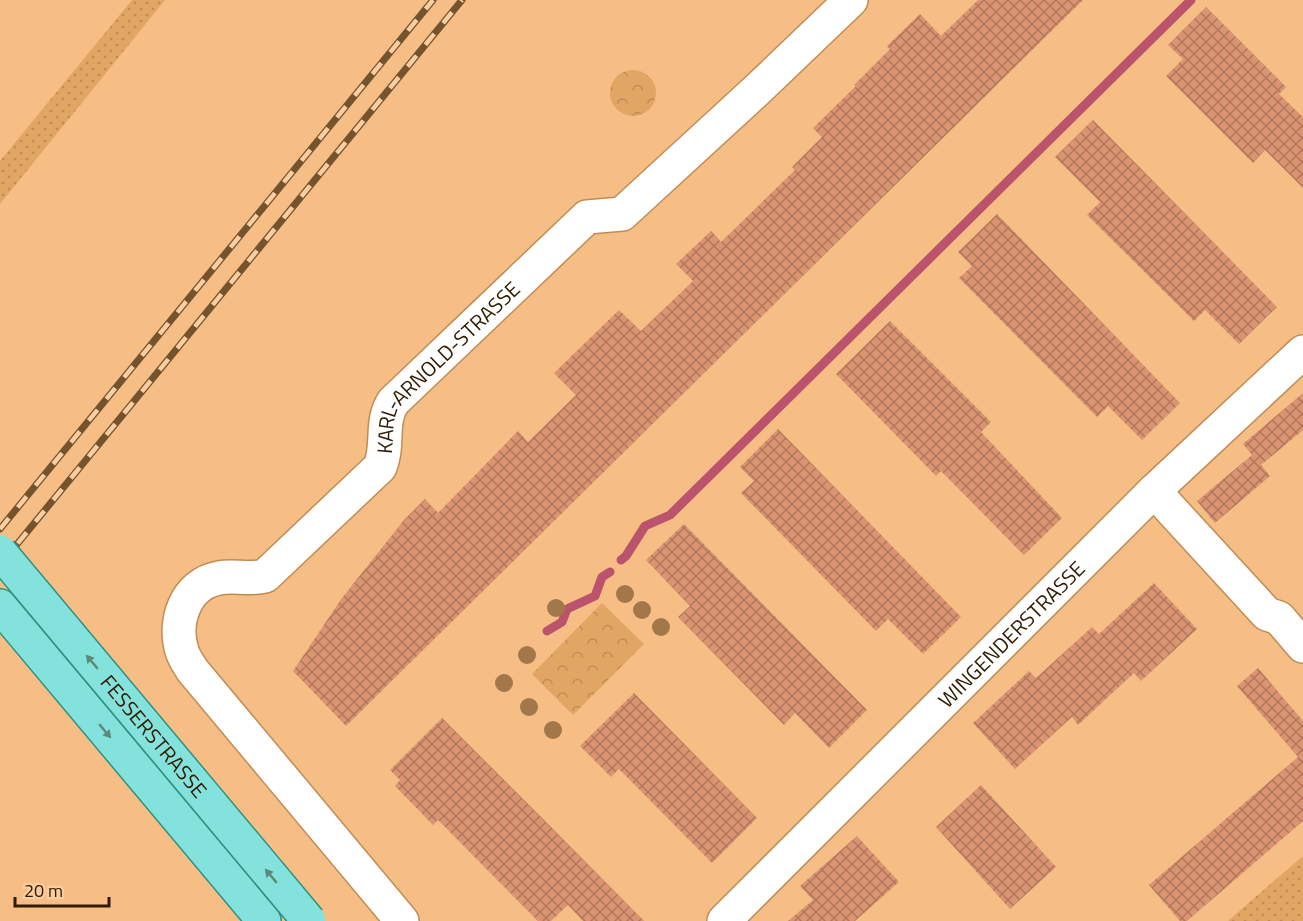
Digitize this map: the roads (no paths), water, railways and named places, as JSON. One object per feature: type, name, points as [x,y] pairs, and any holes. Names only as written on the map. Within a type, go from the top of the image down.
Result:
[{"type":"main road","name":"FESSERSTRASSE","points":[[0,552],[309,921]]},
{"type":"main road","name":"FESSERSTRASSE","points":[[0,606],[264,921]]},
{"type":"street","name":"KARL-ARNOLD-STRASSE","points":[[402,921],[193,671],[182,653],[178,631],[181,611],[190,596],[204,582],[220,578],[254,579],[265,576],[380,467],[384,457],[386,413],[393,402],[587,217],[622,213],[758,89],[851,0]]},
{"type":"street","name":"WINGENDERSTRASSE","points":[[724,921],[1154,491],[1303,352]]},
{"type":"street","points":[[1154,491],[1267,614],[1280,618],[1303,646]]},
{"type":"waterway","points":[[621,560],[645,526],[670,515],[1191,0]]},
{"type":"waterway","points":[[547,631],[562,622],[567,609],[595,596],[602,577],[610,572]]},
{"type":"railway","points":[[0,529],[433,0]]},
{"type":"railway","points":[[0,565],[462,0]]}]
